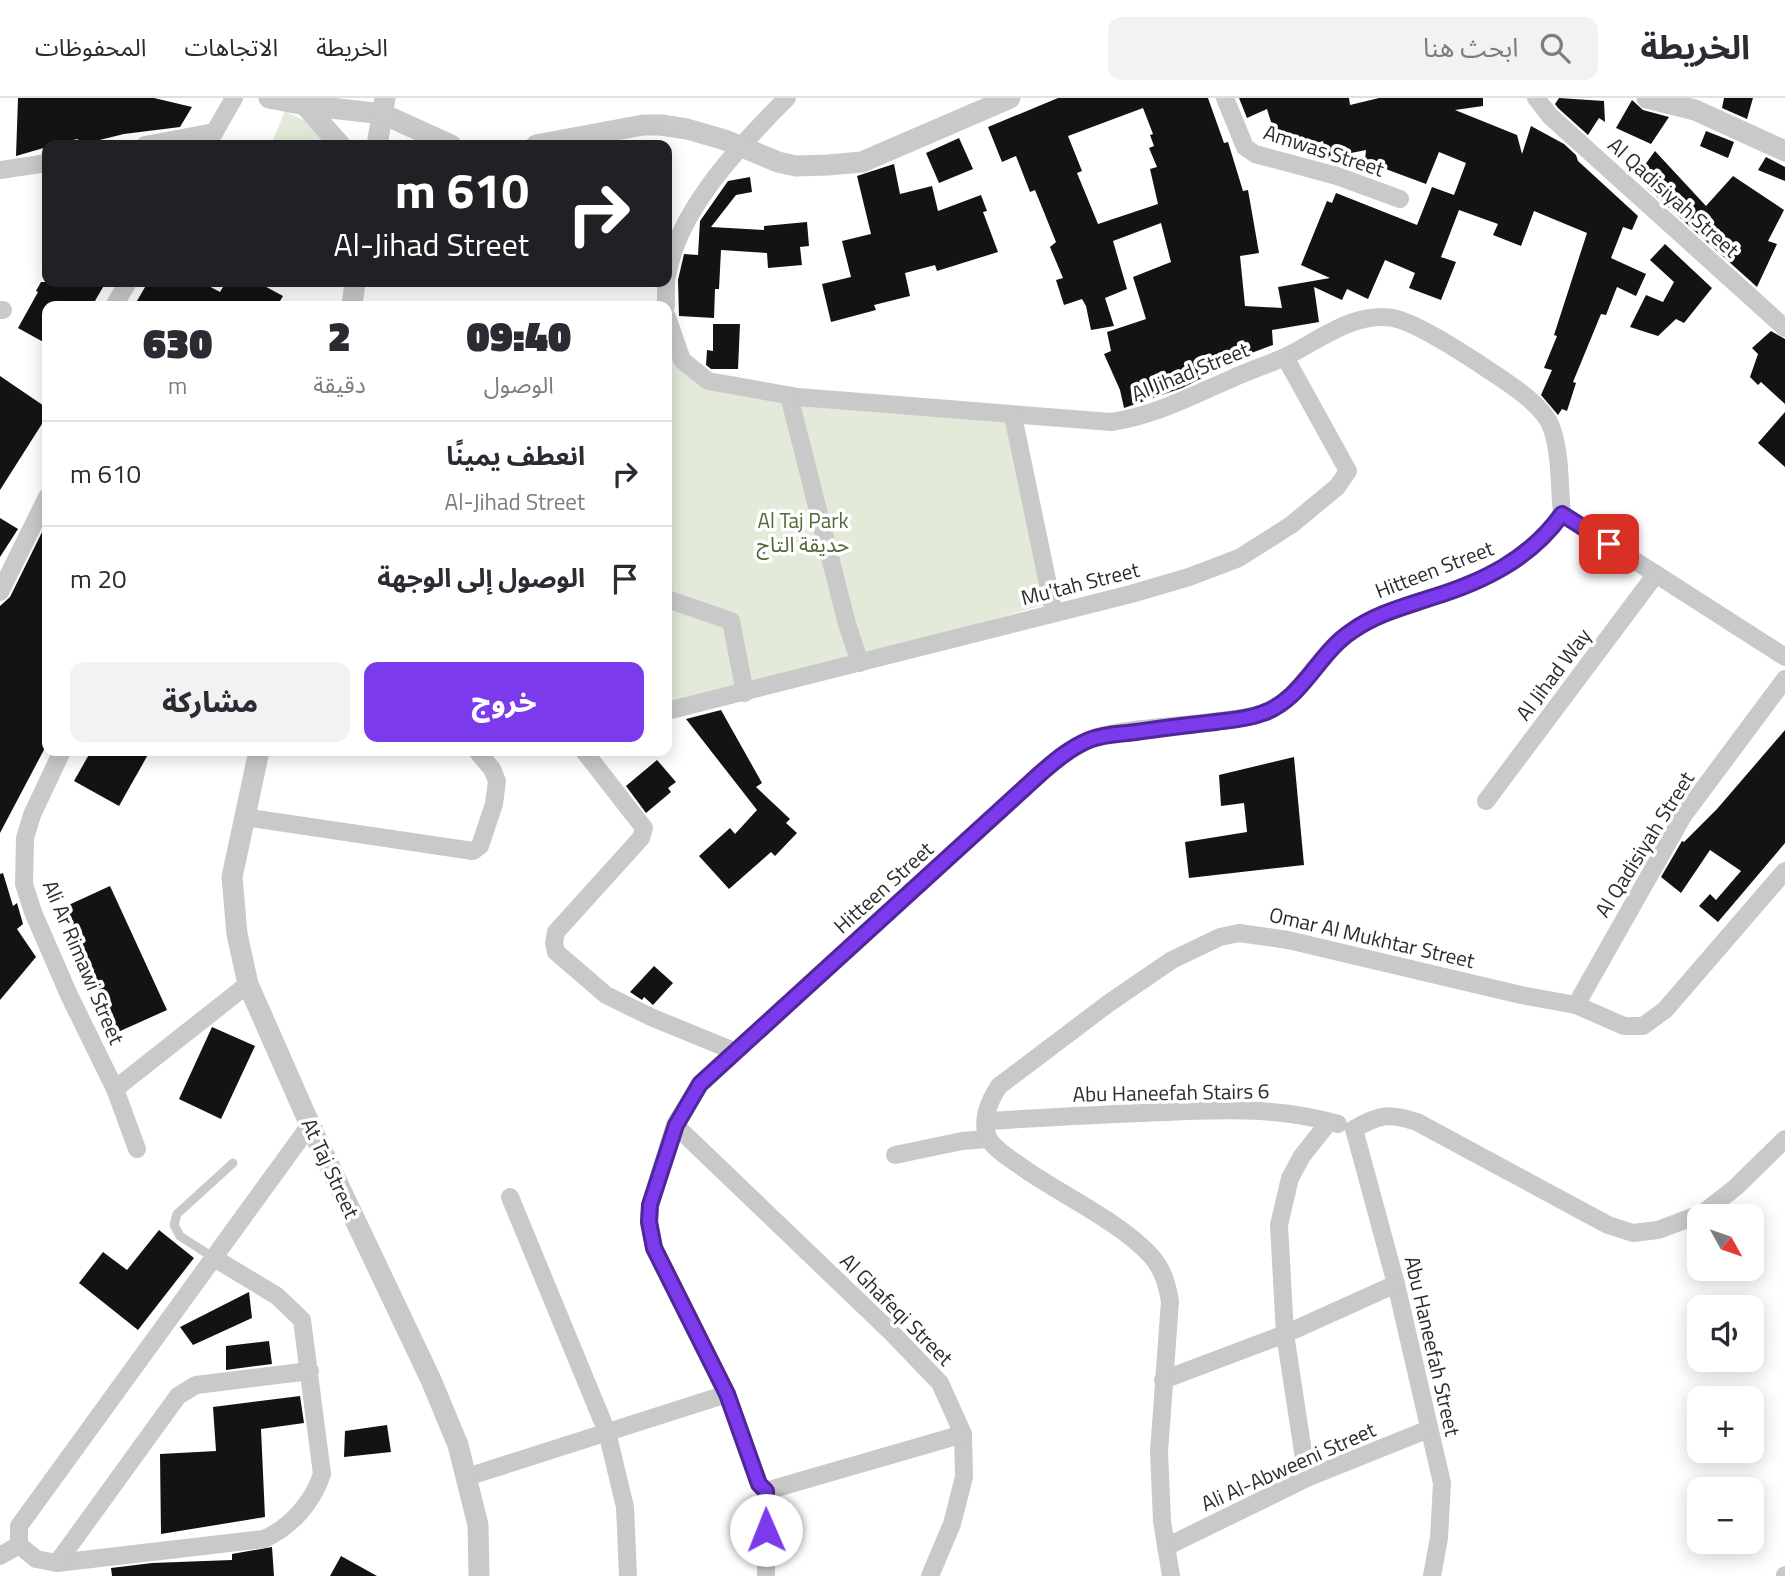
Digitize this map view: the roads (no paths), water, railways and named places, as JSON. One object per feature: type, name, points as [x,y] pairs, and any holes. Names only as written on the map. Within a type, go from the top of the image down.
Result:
[{"type":"street","points":[[211,139],[234,98]]},
{"type":"street","points":[[269,98],[305,105],[385,102],[443,140]]},
{"type":"street","points":[[672,251],[694,208],[742,146],[787,98]]},
{"type":"street","points":[[563,140],[643,125],[661,125],[687,129],[796,166],[862,162],[1010,98]]},
{"type":"street","name":"Amwas Street","points":[[1225,98],[1245,147],[1255,154],[1337,176],[1400,199]]},
{"type":"street","name":"Al Qadisiyah Street","points":[[1536,98],[1550,116],[1785,328]]},
{"type":"street","points":[[1647,98],[1695,110],[1785,151]]},
{"type":"street","points":[[378,140],[385,102]]},
{"type":"street","points":[[305,105],[336,140]]},
{"type":"street","points":[[0,170],[42,164]]},
{"type":"street","name":"Al Jihad Street","points":[[672,331],[682,359],[708,381],[789,396],[1111,422],[1135,419],[1172,405],[1285,357],[1332,331],[1374,317],[1395,318],[1476,361],[1539,408],[1552,426],[1557,451],[1562,514]]},
{"type":"street","name":"Mu'tah Street","points":[[672,710],[1189,577],[1239,558],[1291,525],[1337,487],[1348,471],[1285,357]]},
{"type":"street","points":[[789,396],[847,624],[860,663]]},
{"type":"street","points":[[1013,416],[1054,613]]},
{"type":"street","points":[[0,592],[42,507]]},
{"type":"street","points":[[1562,514],[1785,657]]},
{"type":"street","name":"Hitteen Street","points":[[766,1576],[766,1491],[759,1484],[727,1394],[654,1248],[649,1222],[650,1205],[676,1125],[700,1084],[1041,773],[1073,748],[1091,739],[1113,734],[1239,719],[1263,713],[1293,694],[1322,657],[1349,632],[1369,620],[1436,597],[1503,569],[1544,538],[1562,514]]},
{"type":"street","name":"Al Jihad Way","points":[[1486,801],[1656,574]]},
{"type":"street","points":[[672,600],[731,621],[744,692]]},
{"type":"street","name":"Al Qadisiyah Street","points":[[1576,1005],[1682,816],[1785,678]]},
{"type":"street","name":"Ali Ar Rimawi Street","points":[[60,756],[32,815],[26,838],[24,884],[33,912],[69,995],[115,1089],[138,1149]]},
{"type":"street","name":"At Taj Street","points":[[258,756],[234,864],[232,887],[237,934],[248,984],[310,1125],[431,1380],[458,1446],[478,1525],[480,1576]]},
{"type":"street","points":[[244,817],[473,851],[480,846],[496,791],[495,773],[481,756]]},
{"type":"street","points":[[588,756],[644,828],[641,838],[556,932],[556,952],[606,995],[653,1018],[734,1051]]},
{"type":"street","name":"Omar Al Mukhtar Street","points":[[988,1139],[988,1101],[999,1086],[1098,1011],[1172,960],[1220,937],[1255,933],[1521,995],[1576,1005],[1624,1026],[1643,1026],[1654,1020],[1785,871]]},
{"type":"street","points":[[115,1089],[248,984]]},
{"type":"street","name":"Abu Haneefah Stairs 6","points":[[986,1121],[1191,1110],[1258,1110],[1312,1117],[1354,1129]]},
{"type":"street","points":[[1354,1129],[1372,1118],[1388,1114],[1417,1122],[1608,1225],[1633,1233],[1658,1230],[1703,1213],[1737,1187],[1785,1139]]},
{"type":"street","points":[[1307,1478],[1285,1334],[1279,1225],[1290,1178],[1301,1156],[1329,1122]]},
{"type":"street","points":[[19,1545],[19,1526],[310,1125]]},
{"type":"street","name":"Al Ghafeqi Street","points":[[676,1125],[892,1333],[940,1383],[963,1434],[964,1477],[952,1524],[930,1576]]},
{"type":"street","name":"Abu Haneefah Street","points":[[1354,1129],[1396,1284],[1442,1483],[1439,1538],[1432,1576]]},
{"type":"street","points":[[895,1155],[962,1141],[988,1139],[997,1149],[1031,1173],[1141,1245],[1161,1269],[1170,1301],[1159,1452],[1162,1521],[1171,1576]]},
{"type":"street","points":[[510,1197],[596,1399],[607,1432],[625,1507],[628,1576]]},
{"type":"street","points":[[19,1545],[36,1559],[57,1563],[264,1539],[274,1535],[294,1518],[317,1491],[322,1474],[302,1320],[277,1296],[214,1258]]},
{"type":"street","points":[[1163,1380],[1285,1334],[1396,1284]]},
{"type":"street","points":[[57,1563],[178,1396],[196,1384],[310,1371]]},
{"type":"street","points":[[467,1477],[727,1394]]},
{"type":"street","name":"Ali Al-Abweeni Street","points":[[1166,1547],[1307,1478],[1429,1429]]},
{"type":"street","points":[[766,1491],[963,1434]]},
{"type":"street","points":[[0,1556],[19,1545]]},
{"type":"lane","points":[[214,1258],[180,1236],[174,1225],[177,1214],[233,1163]]},
{"type":"park label","name":"Al Taj Park حديقة التاج","points":[[803,532]]}]
